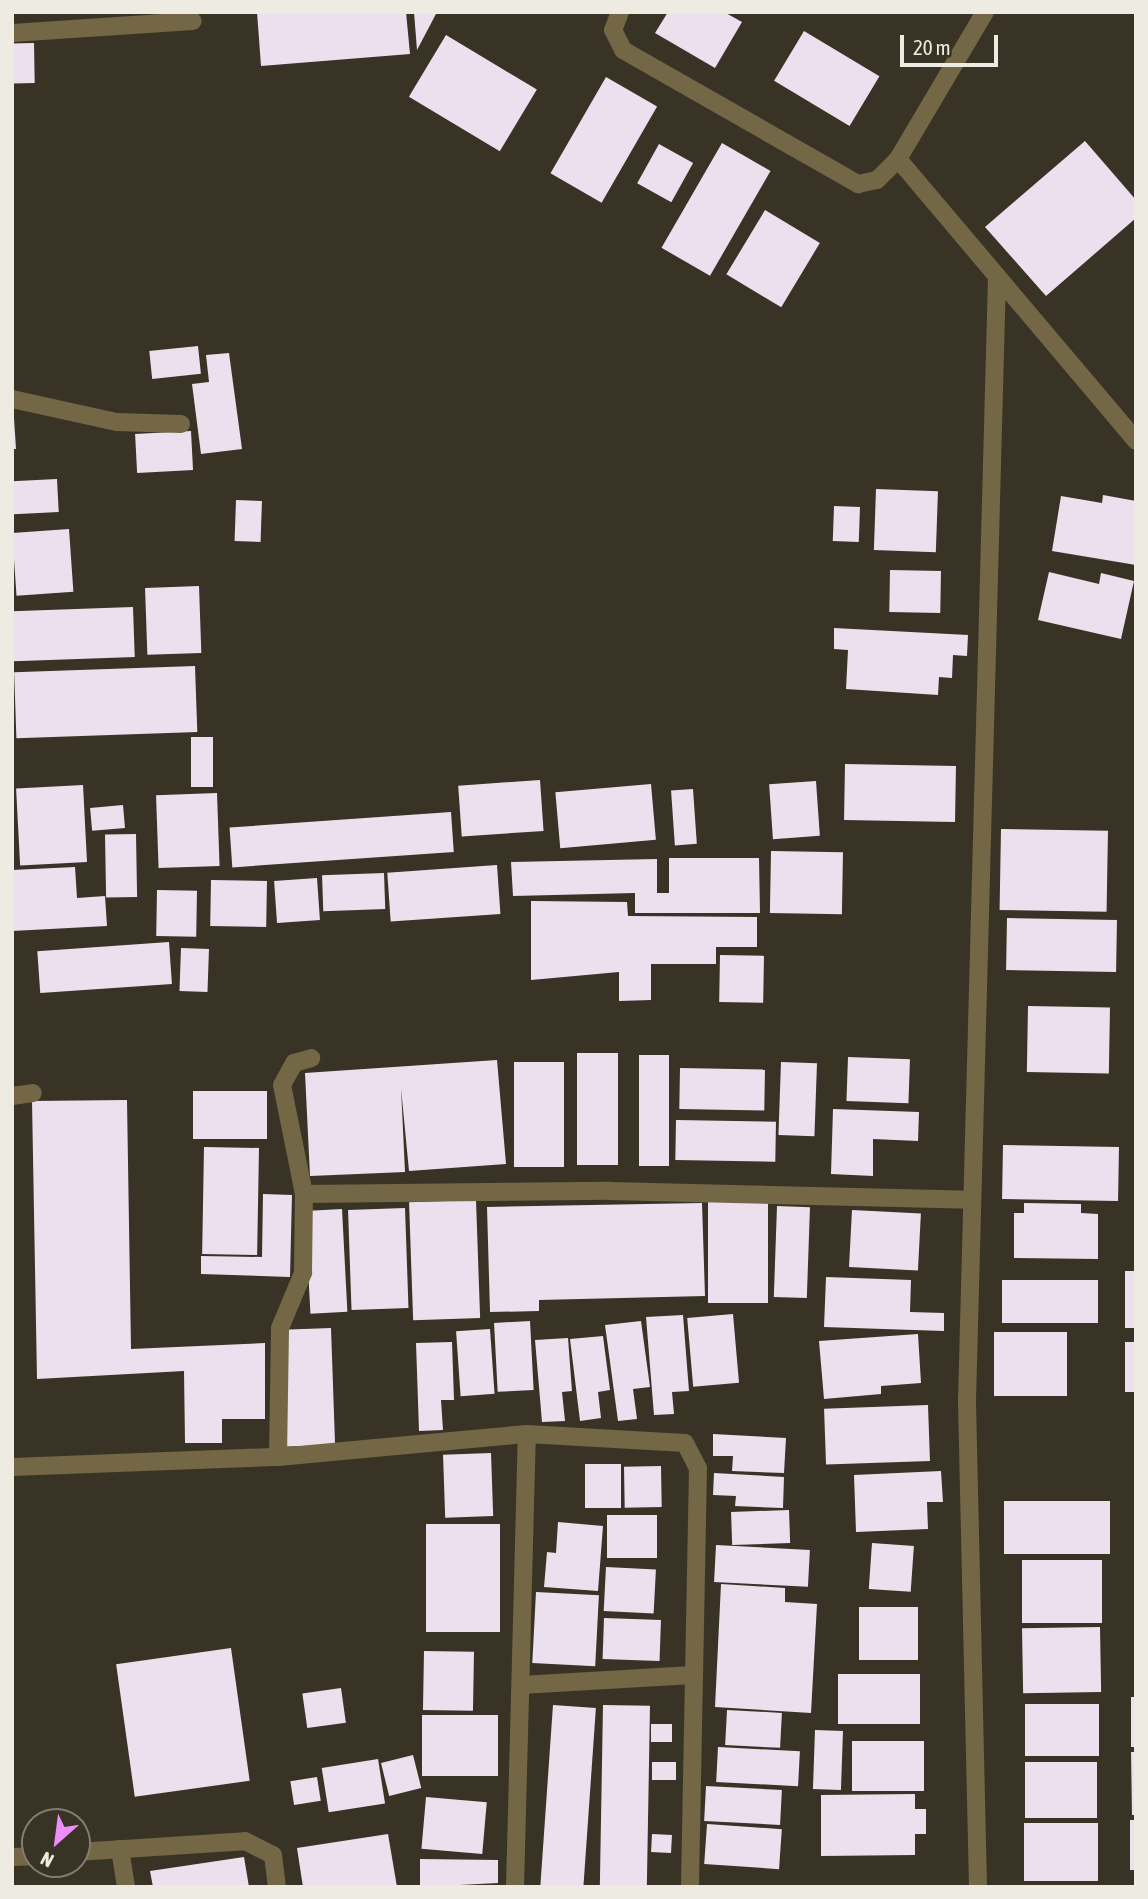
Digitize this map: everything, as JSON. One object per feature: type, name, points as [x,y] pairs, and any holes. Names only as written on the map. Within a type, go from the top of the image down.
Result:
[{"type":"street","points":[[620,12],[613,30],[623,50],[849,181],[877,180],[898,159],[985,12]]},
{"type":"street","points":[[12,33],[193,21]]},
{"type":"street","points":[[898,159],[1136,441]]},
{"type":"street","points":[[978,1887],[967,1400],[970,1200],[997,276]]},
{"type":"street","points":[[12,399],[117,422],[181,424]]},
{"type":"street","points":[[278,1457],[280,1328],[303,1273],[304,1194],[282,1085],[289,1068],[311,1058]]},
{"type":"street","points":[[12,1096],[33,1093]]},
{"type":"street","points":[[304,1194],[610,1191],[970,1200]]},
{"type":"street","points":[[515,1887],[527,1434]]},
{"type":"street","points":[[12,1468],[278,1457],[527,1434],[670,1438],[695,1452],[690,1887]]},
{"type":"street","points":[[521,1685],[693,1675]]},
{"type":"street","points":[[91,1851],[263,1844],[273,1855],[277,1887]]},
{"type":"street","points":[[120,1849],[126,1887]]},
{"type":"building","points":[[257,12],[406,12],[410,54],[261,66]]},
{"type":"building","points":[[414,12],[437,12],[417,50]]},
{"type":"building","points":[[668,12],[724,12],[742,22],[715,68],[655,33]]},
{"type":"building","points":[[804,31],[879,76],[850,126],[774,81]]},
{"type":"building","points":[[446,35],[537,90],[500,151],[409,97]]},
{"type":"building","points":[[12,43],[34,43],[35,83],[13,83]]},
{"type":"building","points":[[606,77],[657,106],[602,203],[550,173]]},
{"type":"building","points":[[1085,141],[1136,200],[1136,218],[1046,296],[985,227]]},
{"type":"building","points":[[722,143],[770,171],[710,276],[662,248]]},
{"type":"building","points":[[659,144],[693,163],[671,202],[637,183]]},
{"type":"building","points":[[765,210],[820,243],[781,307],[726,274]]},
{"type":"building","points":[[198,346],[201,374],[152,379],[149,351]]},
{"type":"building","points":[[229,353],[242,449],[201,454],[192,384],[209,382],[206,355]]},
{"type":"building","points":[[14,418],[16,449],[12,449]]},
{"type":"building","points":[[191,431],[193,470],[137,473],[135,434]]},
{"type":"building","points":[[57,479],[59,512],[14,514],[12,481]]},
{"type":"building","points":[[876,489],[938,491],[936,552],[874,550]]},
{"type":"building","points":[[1103,495],[1136,501],[1136,565],[1052,551],[1061,496],[1102,503]]},
{"type":"building","points":[[236,500],[262,501],[261,542],[235,541]]},
{"type":"building","points":[[834,506],[860,507],[859,542],[833,541]]},
{"type":"building","points":[[69,529],[73,592],[17,596],[12,533]]},
{"type":"building","points":[[890,570],[941,571],[940,613],[889,612]]},
{"type":"building","points":[[1049,572],[1099,584],[1101,573],[1134,581],[1121,639],[1038,620]]},
{"type":"building","points":[[199,586],[201,653],[147,655],[145,588]]},
{"type":"building","points":[[133,607],[135,657],[14,661],[12,611]]},
{"type":"building","points":[[834,628],[968,635],[967,656],[953,655],[952,678],[939,677],[938,695],[846,689],[848,650],[834,649]]},
{"type":"building","points":[[195,666],[197,732],[16,738],[14,672]]},
{"type":"building","points":[[191,737],[213,737],[213,787],[191,787]]},
{"type":"building","points":[[845,764],[956,766],[955,822],[844,820]]},
{"type":"building","points":[[540,780],[544,831],[462,837],[458,786]]},
{"type":"building","points":[[816,781],[820,836],[773,839],[769,784]]},
{"type":"building","points":[[651,784],[656,840],[560,848],[555,792]]},
{"type":"building","points":[[83,785],[87,862],[20,865],[16,789]]},
{"type":"building","points":[[693,789],[697,844],[675,845],[671,791]]},
{"type":"building","points":[[217,793],[220,866],[159,868],[156,795]]},
{"type":"building","points":[[123,805],[125,828],[92,831],[90,808]]},
{"type":"building","points":[[451,812],[454,852],[232,867],[230,827]]},
{"type":"building","points":[[1001,829],[1108,831],[1107,912],[1000,910]]},
{"type":"building","points":[[136,834],[137,897],[106,898],[105,835]]},
{"type":"building","points":[[771,851],[843,852],[842,914],[770,913]]},
{"type":"building","points":[[669,858],[759,858],[760,913],[635,913],[635,893],[513,896],[511,862],[657,859],[657,893],[669,893]]},
{"type":"building","points":[[497,865],[500,914],[391,922],[387,873]]},
{"type":"building","points":[[75,867],[77,898],[105,896],[107,926],[12,931],[12,870]]},
{"type":"building","points":[[384,873],[385,909],[323,911],[322,875]]},
{"type":"building","points":[[317,878],[320,920],[277,923],[274,881]]},
{"type":"building","points":[[211,880],[267,881],[266,927],[210,926]]},
{"type":"building","points":[[157,890],[197,891],[196,937],[156,936]]},
{"type":"building","points":[[531,901],[627,902],[628,916],[757,917],[757,947],[716,947],[716,964],[651,964],[651,1000],[619,1001],[619,972],[531,980]]},
{"type":"building","points":[[1007,918],[1117,920],[1116,972],[1006,970]]},
{"type":"building","points":[[169,942],[172,984],[40,993],[37,951]]},
{"type":"building","points":[[181,948],[209,949],[207,992],[179,991]]},
{"type":"building","points":[[720,955],[764,956],[763,1003],[719,1002]]},
{"type":"building","points":[[1028,1006],[1110,1007],[1109,1073],[1027,1072]]},
{"type":"building","points":[[577,1053],[618,1053],[618,1165],[577,1165]]},
{"type":"building","points":[[639,1055],[669,1055],[669,1166],[639,1166]]},
{"type":"building","points":[[848,1057],[910,1059],[908,1103],[846,1101]]},
{"type":"building","points":[[497,1060],[506,1164],[409,1171],[401,1088],[405,1172],[310,1176],[305,1073]]},
{"type":"building","points":[[514,1062],[564,1062],[564,1167],[514,1167]]},
{"type":"building","points":[[781,1062],[817,1063],[814,1136],[778,1135]]},
{"type":"building","points":[[680,1068],[765,1069],[764,1110],[679,1109]]},
{"type":"building","points":[[193,1091],[267,1091],[267,1139],[193,1139]]},
{"type":"building","points":[[127,1100],[131,1349],[265,1343],[265,1419],[222,1419],[222,1443],[185,1443],[184,1371],[37,1379],[32,1101]]},
{"type":"building","points":[[833,1109],[919,1112],[918,1141],[873,1139],[873,1176],[831,1174]]},
{"type":"building","points":[[676,1120],[776,1122],[775,1162],[675,1160]]},
{"type":"building","points":[[1003,1145],[1119,1147],[1118,1201],[1002,1199]]},
{"type":"building","points":[[204,1147],[259,1148],[257,1255],[202,1254]]},
{"type":"building","points":[[263,1194],[292,1195],[290,1277],[201,1274],[201,1256],[262,1257]]},
{"type":"building","points":[[476,1200],[480,1318],[413,1320],[409,1202]]},
{"type":"building","points":[[708,1200],[768,1200],[768,1303],[708,1303]]},
{"type":"building","points":[[702,1203],[705,1296],[539,1300],[539,1311],[490,1312],[487,1207]]},
{"type":"building","points":[[1024,1203],[1081,1204],[1081,1213],[1098,1214],[1098,1259],[1014,1258],[1014,1213],[1024,1213]]},
{"type":"building","points":[[777,1206],[810,1207],[807,1298],[774,1297]]},
{"type":"building","points":[[405,1208],[408,1308],[352,1310],[348,1210]]},
{"type":"building","points":[[342,1209],[347,1312],[310,1314],[305,1211]]},
{"type":"building","points":[[852,1210],[921,1214],[918,1271],[849,1267]]},
{"type":"building","points":[[1125,1271],[1136,1271],[1136,1328],[1125,1328]]},
{"type":"building","points":[[826,1277],[911,1280],[910,1312],[944,1313],[944,1331],[824,1327]]},
{"type":"building","points":[[1002,1280],[1098,1280],[1098,1323],[1002,1323]]},
{"type":"building","points":[[733,1314],[739,1383],[693,1387],[687,1318]]},
{"type":"building","points":[[683,1315],[689,1391],[672,1392],[674,1414],[654,1415],[646,1317]]},
{"type":"building","points":[[530,1321],[534,1390],[498,1392],[494,1323]]},
{"type":"building","points":[[641,1321],[650,1387],[633,1389],[637,1419],[618,1421],[605,1325]]},
{"type":"building","points":[[331,1328],[335,1445],[287,1447],[283,1330]]},
{"type":"building","points":[[490,1329],[495,1394],[461,1396],[456,1331]]},
{"type":"building","points":[[994,1332],[1067,1332],[1067,1396],[994,1396]]},
{"type":"building","points":[[918,1334],[921,1383],[881,1386],[881,1394],[824,1399],[819,1341]]},
{"type":"building","points":[[603,1336],[610,1390],[598,1392],[601,1418],[580,1421],[570,1339]]},
{"type":"building","points":[[568,1338],[572,1391],[562,1392],[565,1421],[542,1422],[535,1340]]},
{"type":"building","points":[[452,1342],[454,1400],[441,1400],[443,1430],[419,1431],[416,1343]]},
{"type":"building","points":[[1125,1342],[1136,1342],[1136,1392],[1125,1392]]},
{"type":"building","points":[[928,1405],[930,1461],[826,1465],[824,1409]]},
{"type":"building","points":[[713,1434],[786,1438],[784,1473],[732,1471],[733,1456],[713,1456]]},
{"type":"building","points":[[491,1453],[493,1516],[445,1518],[443,1455]]},
{"type":"building","points":[[585,1464],[621,1464],[621,1508],[585,1508]]},
{"type":"building","points":[[661,1466],[662,1507],[625,1508],[624,1467]]},
{"type":"building","points":[[941,1471],[943,1502],[927,1502],[928,1529],[856,1532],[854,1475]]},
{"type":"building","points":[[714,1473],[784,1477],[783,1508],[735,1506],[736,1496],[713,1495]]},
{"type":"building","points":[[1004,1501],[1110,1501],[1110,1554],[1004,1554]]},
{"type":"building","points":[[789,1510],[790,1543],[732,1545],[731,1512]]},
{"type":"building","points":[[607,1515],[657,1515],[657,1558],[607,1558]]},
{"type":"building","points":[[558,1522],[603,1526],[598,1591],[544,1587],[547,1552],[556,1553]]},
{"type":"building","points":[[426,1524],[500,1524],[500,1632],[426,1632]]},
{"type":"building","points":[[872,1543],[914,1546],[911,1592],[869,1589]]},
{"type":"building","points":[[716,1545],[810,1550],[808,1587],[714,1582]]},
{"type":"building","points":[[1022,1560],[1102,1560],[1102,1623],[1022,1623]]},
{"type":"building","points":[[606,1567],[656,1570],[654,1614],[604,1611]]},
{"type":"building","points":[[721,1584],[785,1588],[785,1602],[817,1604],[811,1713],[715,1707]]},
{"type":"building","points":[[536,1592],[599,1595],[595,1666],[532,1663]]},
{"type":"building","points":[[859,1607],[918,1607],[918,1660],[859,1660]]},
{"type":"building","points":[[604,1618],[661,1620],[660,1661],[603,1659]]},
{"type":"building","points":[[1100,1627],[1101,1692],[1023,1693],[1022,1628]]},
{"type":"building","points":[[231,1648],[250,1781],[135,1797],[116,1664]]},
{"type":"building","points":[[424,1651],[474,1652],[473,1711],[423,1710]]},
{"type":"building","points":[[838,1674],[920,1674],[920,1724],[838,1724]]},
{"type":"building","points":[[341,1688],[346,1723],[307,1728],[302,1693]]},
{"type":"building","points":[[1131,1697],[1136,1697],[1136,1747],[1131,1747]]},
{"type":"building","points":[[1025,1704],[1099,1704],[1099,1756],[1025,1756]]},
{"type":"building","points":[[553,1705],[596,1708],[583,1887],[540,1887]]},
{"type":"building","points":[[603,1705],[650,1706],[647,1887],[600,1887]]},
{"type":"building","points":[[727,1710],[782,1713],[780,1748],[725,1745]]},
{"type":"building","points":[[422,1715],[498,1715],[498,1776],[422,1776]]},
{"type":"building","points":[[651,1724],[672,1724],[672,1742],[651,1742]]},
{"type":"building","points":[[815,1730],[843,1731],[841,1790],[813,1789]]},
{"type":"building","points":[[852,1741],[924,1741],[924,1791],[852,1791]]},
{"type":"building","points":[[718,1747],[800,1751],[798,1786],[716,1782]]},
{"type":"building","points":[[1131,1752],[1136,1752],[1136,1815],[1132,1815]]},
{"type":"building","points":[[413,1755],[421,1788],[389,1796],[381,1763]]},
{"type":"building","points":[[378,1759],[385,1803],[329,1812],[322,1768]]},
{"type":"building","points":[[652,1762],[676,1762],[676,1780],[652,1780]]},
{"type":"building","points":[[1025,1762],[1097,1762],[1097,1818],[1025,1818]]},
{"type":"building","points":[[317,1777],[321,1801],[294,1805],[290,1781]]},
{"type":"building","points":[[706,1786],[782,1790],[780,1825],[704,1821]]},
{"type":"building","points":[[915,1794],[915,1809],[926,1809],[926,1834],[915,1834],[915,1855],[821,1856],[821,1795]]},
{"type":"building","points":[[426,1797],[487,1802],[482,1854],[421,1849]]},
{"type":"building","points":[[1130,1820],[1136,1820],[1136,1870],[1130,1870]]},
{"type":"building","points":[[1024,1823],[1098,1823],[1098,1881],[1024,1881]]},
{"type":"building","points":[[707,1824],[782,1829],[779,1869],[704,1864]]},
{"type":"building","points":[[388,1834],[397,1887],[303,1887],[297,1848]]},
{"type":"building","points":[[652,1834],[672,1835],[671,1853],[651,1852]]},
{"type":"building","points":[[244,1857],[249,1887],[153,1887],[150,1871]]},
{"type":"building","points":[[420,1859],[498,1860],[498,1883],[420,1887]]}]
